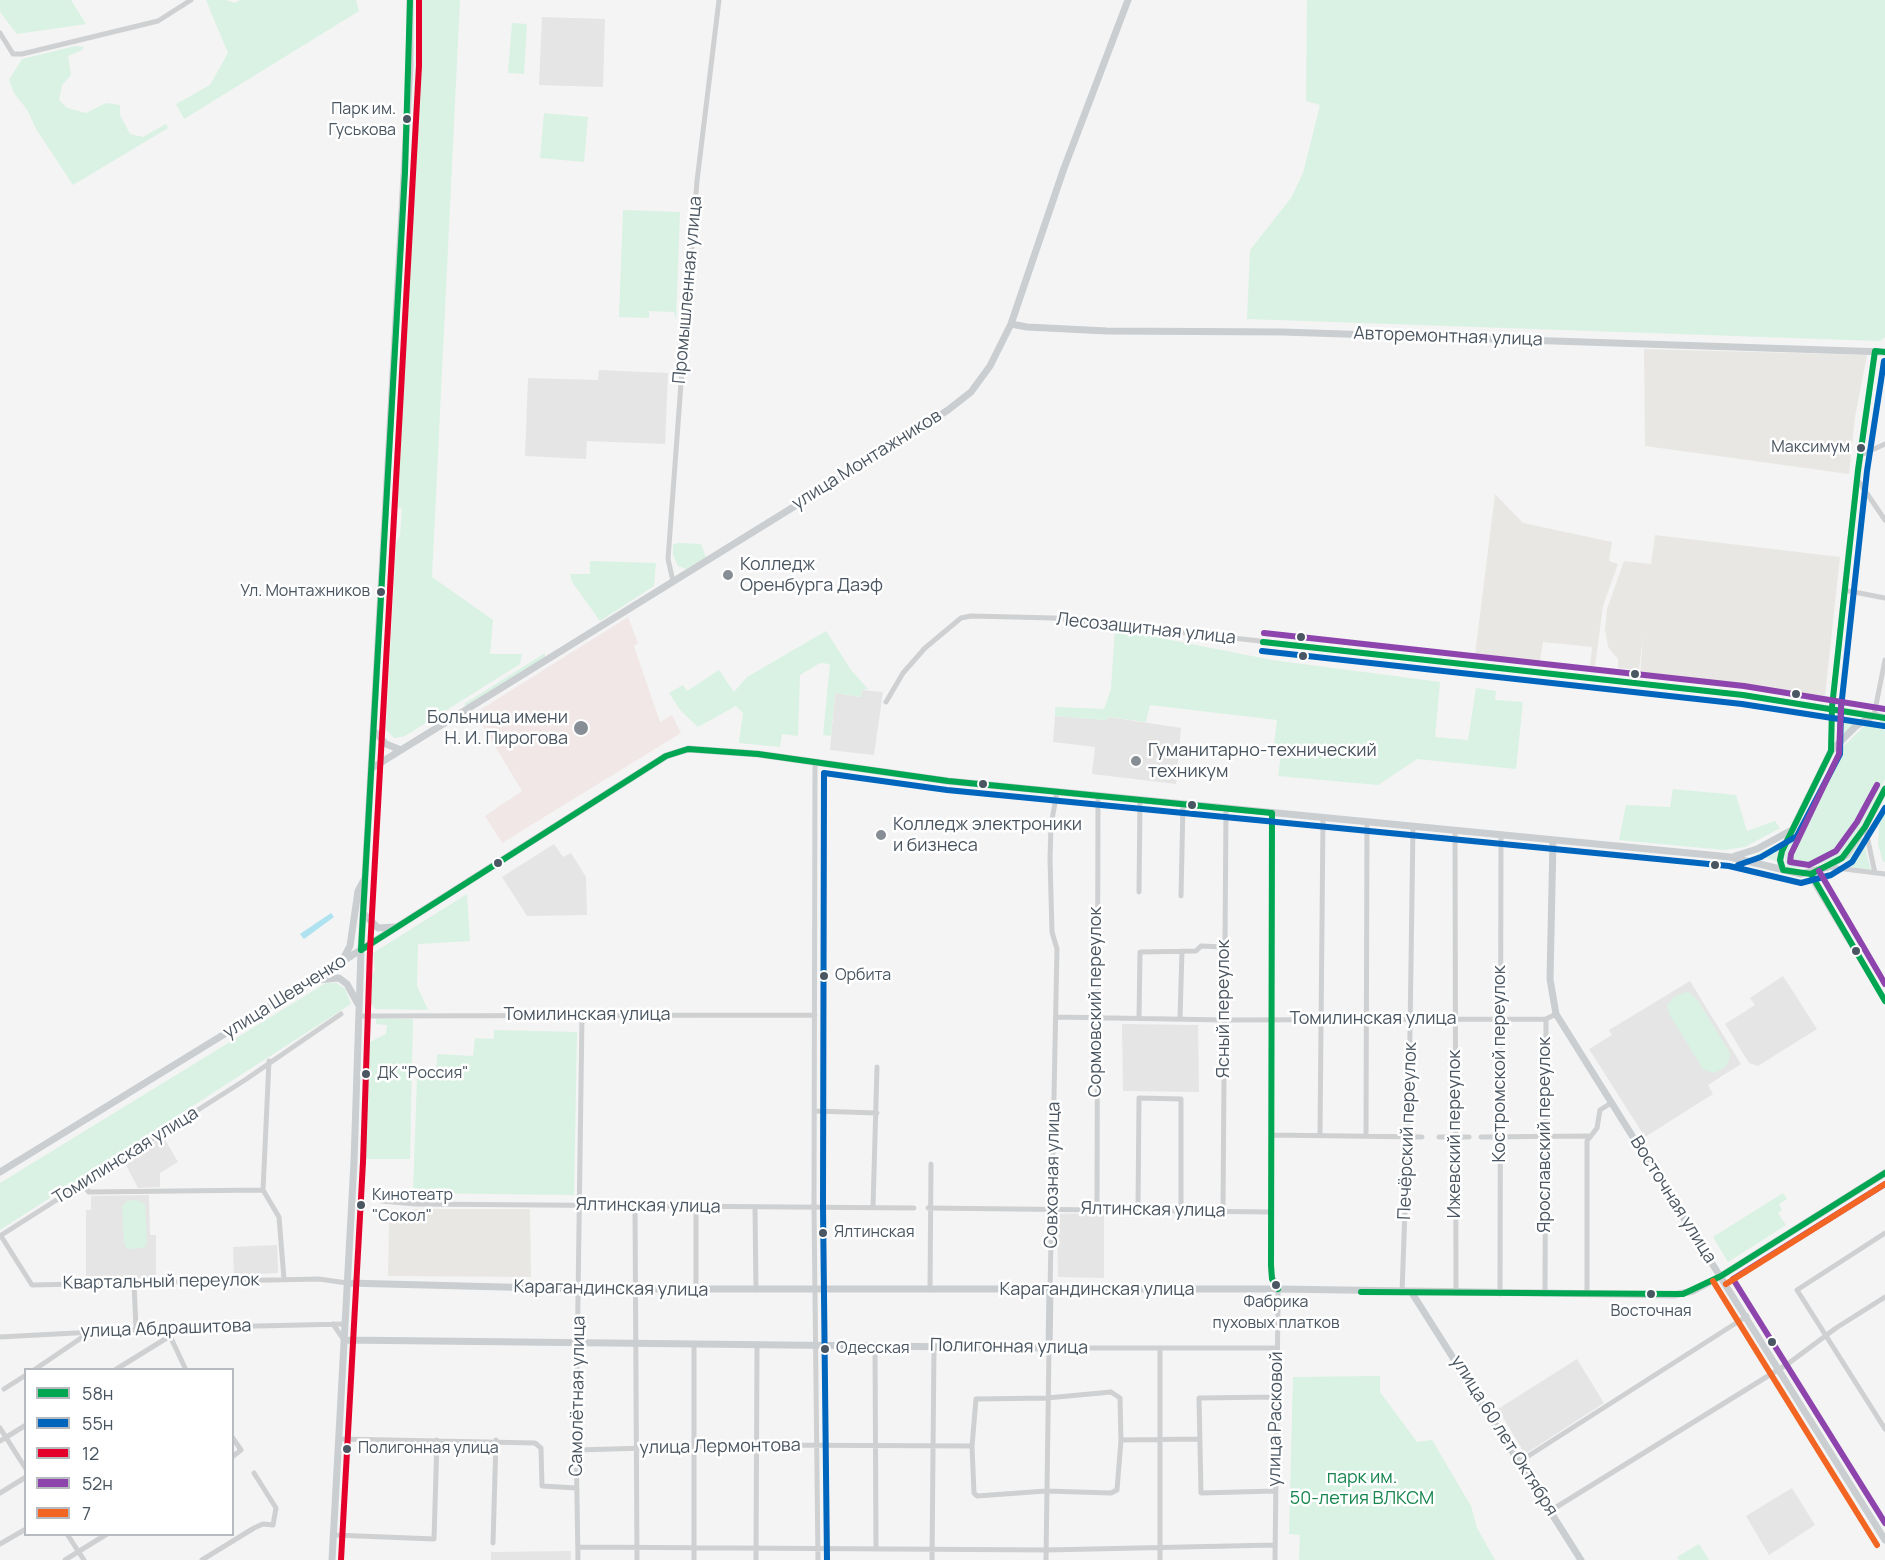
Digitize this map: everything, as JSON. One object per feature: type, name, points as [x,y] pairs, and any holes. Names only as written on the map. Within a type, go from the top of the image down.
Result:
[{"type":"main road","points":[[333,1560],[361,950],[410,66],[410,0]]},
{"type":"main road","name":"улица Монтажников","points":[[372,768],[965,398],[990,366],[1011,324],[1063,171],[1128,0]]},
{"type":"main road","name":"Авторемонтная улица","points":[[1011,324],[1100,331],[1283,332],[1885,352]]},
{"type":"main road","points":[[1783,870],[1780,856],[1831,751],[1845,736],[1874,715],[1885,718]]},
{"type":"main road","points":[[374,731],[386,744],[401,750]]},
{"type":"main road","name":"улица Шевченко","points":[[0,1172],[361,950],[671,753],[688,749],[707,748],[1057,792],[1730,857],[1783,870],[1811,873]]},
{"type":"main road","points":[[1811,873],[1828,867],[1846,855],[1865,827],[1885,789]]},
{"type":"main road","name":"улица Шевченко","points":[[1730,857],[1757,849],[1791,830]]},
{"type":"main road","name":"Ярославский переулок","points":[[1552,840],[1550,978],[1556,1014]]},
{"type":"main road","points":[[340,963],[350,946],[358,891],[366,875]]},
{"type":"main road","points":[[363,914],[378,928],[397,927]]},
{"type":"main road","points":[[311,981],[339,978],[347,984],[359,1006]]},
{"type":"main road","name":"Восточная улица","points":[[1556,1014],[1885,1540]]},
{"type":"main road","name":"Карагандинская улица","points":[[347,1283],[580,1289],[1278,1289],[1402,1293],[1674,1295],[1693,1291],[1721,1276],[1885,1173]]},
{"type":"main road","name":"Совхозная улица","points":[[1049,1348],[1050,1290]]},
{"type":"main road","name":"улица 60 лет Октября","points":[[1412,1293],[1581,1560]]},
{"type":"main road","points":[[1426,1313],[1427,1293]]},
{"type":"main road","name":"Полигонная улица","points":[[344,1340],[1049,1348]]},
{"type":"street","points":[[0,33],[13,54],[22,54],[158,21],[191,0]]},
{"type":"street","name":"Промышленная улица","points":[[672,581],[668,559],[697,181],[719,0]]},
{"type":"street","points":[[1831,751],[1832,707],[1844,590],[1875,351]]},
{"type":"street","points":[[1861,455],[1885,444]]},
{"type":"street","points":[[1857,479],[1885,520]]},
{"type":"street","points":[[1844,590],[1885,598]]},
{"type":"street","name":"Лесозащитная улица","points":[[886,702],[903,673],[925,648],[961,618],[971,616],[1054,618],[1832,707],[1874,715]]},
{"type":"street","points":[[1874,715],[1885,660]]},
{"type":"street","points":[[815,763],[814,1208],[818,1560]]},
{"type":"street","name":"Совхозная улица","points":[[1050,1290],[1057,949],[1052,932],[1050,859],[1051,825],[1057,792]]},
{"type":"street","name":"Сормовский переулок","points":[[1096,1208],[1095,1017],[1098,796]]},
{"type":"street","points":[[1139,892],[1140,800]]},
{"type":"street","points":[[1182,896],[1183,804]]},
{"type":"street","name":"Ясный переулок","points":[[1223,1210],[1226,808]]},
{"type":"street","name":"улица Расковой","points":[[1272,813],[1271,1273],[1278,1289],[1275,1560]]},
{"type":"street","points":[[1320,1135],[1323,817]]},
{"type":"street","points":[[1366,1135],[1367,822]]},
{"type":"street","name":"Печёрский переулок","points":[[1402,1293],[1408,1136],[1413,825]]},
{"type":"street","points":[[1865,827],[1875,873]]},
{"type":"street","name":"Ижевский переулок","points":[[1455,830],[1456,1293]]},
{"type":"street","name":"Костромской переулок","points":[[1500,1294],[1501,834]]},
{"type":"street","points":[[1828,867],[1885,874]]},
{"type":"street","points":[[1811,873],[1815,885],[1885,1001]]},
{"type":"street","points":[[1139,1018],[1140,952],[1196,951],[1201,946],[1224,947]]},
{"type":"street","points":[[1180,1018],[1182,951]]},
{"type":"street","name":"Томилинская улица","points":[[0,1236],[245,1080],[269,1061],[341,1014]]},
{"type":"street","name":"Ярославский переулок","points":[[1545,1294],[1546,1019],[1556,1014]]},
{"type":"street","name":"Самолётная улица","points":[[578,1560],[576,1450],[582,1015]]},
{"type":"street","name":"Томилинская улица","points":[[359,1016],[815,1015]]},
{"type":"street","name":"Томилинская улица","points":[[1057,1017],[1225,1020],[1546,1019]]},
{"type":"street","points":[[269,1061],[263,1190],[279,1217],[284,1279]]},
{"type":"street","points":[[873,1207],[877,1067]]},
{"type":"street","points":[[1138,1208],[1139,1098],[1181,1099],[1181,1209]]},
{"type":"street","points":[[1481,1137],[1588,1136],[1597,1128],[1600,1110],[1611,1103]]},
{"type":"street","points":[[815,1111],[877,1113]]},
{"type":"street","points":[[1271,1135],[1422,1137]]},
{"type":"street","points":[[1587,1294],[1588,1136]]},
{"type":"street","points":[[1439,1137],[1468,1137]]},
{"type":"street","points":[[930,1290],[931,1164]]},
{"type":"street","points":[[82,1184],[89,1192],[263,1190]]},
{"type":"street","name":"Ялтинская улица","points":[[382,1200],[415,1204],[914,1208]]},
{"type":"street","points":[[635,1206],[637,1560]]},
{"type":"street","points":[[696,1206],[696,1290]]},
{"type":"street","points":[[755,1207],[756,1290]]},
{"type":"street","name":"Ялтинская улица","points":[[929,1208],[1138,1208],[1271,1212]]},
{"type":"street","points":[[1885,1233],[1797,1290],[1885,1429]]},
{"type":"street","name":"Квартальный переулок","points":[[0,1236],[32,1285],[284,1279],[335,1279],[347,1283]]},
{"type":"street","points":[[134,1283],[136,1329]]},
{"type":"street","points":[[1550,1510],[1780,1369],[1885,1297]]},
{"type":"street","points":[[1520,1462],[1747,1316]]},
{"type":"street","points":[[333,1323],[344,1340]]},
{"type":"street","name":"улица Абдрашитова","points":[[0,1337],[136,1329],[345,1324]]},
{"type":"street","points":[[170,1328],[170,1336],[185,1368]]},
{"type":"street","points":[[37,1368],[92,1331]]},
{"type":"street","points":[[118,1368],[170,1336]]},
{"type":"street","points":[[694,1344],[694,1560]]},
{"type":"street","points":[[756,1560],[757,1344]]},
{"type":"street","points":[[875,1345],[876,1547]]},
{"type":"street","points":[[932,1560],[931,1446],[934,1346]]},
{"type":"street","name":"Совхозная улица","points":[[1046,1560],[1049,1348]]},
{"type":"street","name":"Полигонная улица","points":[[1049,1348],[1278,1348]]},
{"type":"street","points":[[1160,1349],[1160,1560]]},
{"type":"street","points":[[4,1389],[24,1376]]},
{"type":"street","points":[[1111,1392],[1120,1398],[1121,1440],[1117,1490],[1111,1493],[1046,1491],[977,1496],[973,1489],[972,1446],[976,1399],[1047,1398],[1111,1392]]},
{"type":"street","points":[[1275,1491],[1201,1493],[1198,1398],[1277,1397]]},
{"type":"street","points":[[3,1439],[24,1426]]},
{"type":"street","points":[[0,1428],[3,1439],[24,1466]]},
{"type":"street","points":[[340,1439],[496,1440],[540,1445],[542,1486],[577,1488]]},
{"type":"street","points":[[1121,1440],[1198,1439]]},
{"type":"street","points":[[334,1535],[434,1539],[437,1440]]},
{"type":"street","points":[[493,1543],[496,1440]]},
{"type":"street","name":"улица Лермонтова","points":[[576,1450],[756,1445],[972,1446]]},
{"type":"street","points":[[235,1446],[241,1450],[235,1456]]},
{"type":"street","points":[[202,1560],[262,1524],[273,1525],[276,1508],[254,1473]]},
{"type":"street","points":[[0,1493],[24,1478]]},
{"type":"street","points":[[0,1544],[24,1530]]},
{"type":"street","points":[[68,1536],[84,1560]]},
{"type":"street","points":[[66,1560],[104,1536]]},
{"type":"street","points":[[578,1547],[876,1547],[1046,1550],[1275,1545]]},
{"type":"shaded area","points":[[542,17],[605,19],[603,87],[539,85]]},
{"type":"shaded area","points":[[1644,349],[1867,355],[1855,417],[1849,474],[1645,446]]},
{"type":"shaded area","points":[[599,370],[668,373],[665,444],[587,441],[586,459],[525,456],[528,378],[598,380]]},
{"type":"shaded area","points":[[1495,494],[1523,523],[1612,542],[1609,561],[1618,564],[1603,606],[1595,666],[1590,666],[1592,647],[1543,642],[1540,661],[1475,655]]},
{"type":"shaded area","points":[[1655,535],[1840,557],[1825,696],[1640,677],[1643,636],[1639,670],[1618,668],[1618,659],[1608,647],[1605,629],[1607,609],[1624,561],[1651,564]]},
{"type":"shaded area","name":"Больница имени Н. И. Пирогова","points":[[628,617],[638,643],[634,646],[660,722],[672,715],[681,733],[502,843],[485,816],[522,791],[475,713]]},
{"type":"shaded area","points":[[862,690],[883,692],[874,755],[830,750],[835,693],[861,697]]},
{"type":"shaded area","name":"Гуманитарно-технический техникум","points":[[1055,716],[1105,720],[1109,717],[1181,728],[1176,784],[1092,774],[1095,747],[1053,742]]},
{"type":"shaded area","points":[[554,844],[563,857],[571,853],[586,877],[587,915],[527,916],[502,877]]},
{"type":"shaded area","points":[[1783,976],[1817,1029],[1758,1066],[1749,1063],[1725,1024],[1755,1005],[1750,998]]},
{"type":"shaded area","points":[[1690,981],[1741,1064],[1708,1085],[1713,1094],[1645,1137],[1589,1049],[1612,1035],[1609,1030]]},
{"type":"shaded area","points":[[1122,1024],[1198,1025],[1199,1092],[1123,1091]]},
{"type":"shaded area","points":[[163,1136],[178,1162],[160,1173],[160,1187],[138,1188],[124,1161]]},
{"type":"shaded area","points":[[149,1195],[150,1235],[156,1235],[156,1278],[86,1280],[86,1210],[91,1210],[91,1196]]},
{"type":"shaded area","points":[[410,1209],[530,1209],[531,1277],[388,1276],[389,1223],[409,1223]]},
{"type":"shaded area","points":[[1104,1213],[1104,1278],[1058,1277],[1057,1214]]},
{"type":"shaded area","points":[[277,1245],[278,1273],[234,1275],[233,1247]]},
{"type":"shaded area","points":[[1577,1359],[1604,1403],[1525,1454],[1498,1409]]},
{"type":"shaded area","points":[[1792,1488],[1815,1525],[1769,1555],[1746,1516]]},
{"type":"shaded area","points":[[571,1551],[571,1560],[491,1560],[491,1552]]},
{"type":"green space","points":[[0,0],[71,0],[86,24],[17,34],[0,12]]},
{"type":"green space","points":[[206,0],[226,0],[235,3],[240,0],[356,0],[359,11],[184,119],[176,104],[210,85],[228,53]]},
{"type":"green space","points":[[418,0],[460,0],[432,577],[493,620],[490,654],[522,654],[520,664],[405,736],[394,738],[386,730],[396,543],[400,536],[402,509],[395,506]]},
{"type":"green space","points":[[1307,0],[1885,0],[1885,337],[1880,341],[1247,319],[1250,250],[1291,198],[1303,173],[1320,105],[1306,101]]},
{"type":"green space","points":[[512,23],[527,24],[524,74],[508,73]]},
{"type":"green space","points":[[75,46],[84,47],[68,56],[71,75],[62,85],[59,100],[67,108],[86,113],[106,103],[120,105],[120,115],[130,134],[143,137],[166,124],[168,128],[73,185],[36,129],[28,111],[14,93],[9,80],[22,59]]},
{"type":"green space","points":[[544,113],[588,117],[584,162],[540,158]]},
{"type":"green space","points":[[623,210],[680,212],[676,320],[674,312],[649,311],[649,318],[619,317]]},
{"type":"green space","points":[[678,543],[701,544],[706,557],[686,569],[678,566],[673,555],[673,545]]},
{"type":"green space","points":[[590,561],[656,563],[654,586],[600,621],[572,582],[570,574],[590,574]]},
{"type":"green space","points":[[1115,629],[1272,660],[1440,682],[1435,737],[1468,740],[1476,688],[1496,691],[1495,700],[1523,702],[1516,769],[1417,759],[1378,785],[1278,776],[1281,754],[1273,753],[1277,720],[1150,705],[1146,722],[1109,717],[1105,720],[1055,716],[1055,707],[1104,709],[1111,689]]},
{"type":"green space","points":[[826,631],[851,670],[868,689],[862,690],[861,697],[835,693],[831,736],[823,735],[830,664],[820,663],[800,675],[798,736],[782,734],[780,747],[739,743],[743,713],[736,706],[698,727],[681,711],[669,693],[683,685],[687,691],[719,670],[734,692],[747,677]]},
{"type":"green space","points":[[545,653],[545,657],[466,706],[464,704]]},
{"type":"green space","points":[[1838,715],[1862,719],[1838,737]]},
{"type":"green space","points":[[1885,721],[1885,779],[1859,829],[1843,852],[1834,859],[1811,867],[1788,868],[1785,854],[1836,754],[1863,727],[1873,722]]},
{"type":"green space","points":[[1673,789],[1736,795],[1747,831],[1775,821],[1780,828],[1745,847],[1724,850],[1619,840],[1626,805],[1670,807]]},
{"type":"green space","points":[[1885,804],[1885,862],[1883,862],[1878,844],[1880,815]]},
{"type":"green space","points":[[1862,837],[1871,870],[1842,866]]},
{"type":"green space","points":[[1780,843],[1776,861],[1755,855]]},
{"type":"green space","points":[[467,894],[470,941],[418,944],[417,986],[428,1010],[375,1009],[371,1003],[372,975],[375,970],[373,953]]},
{"type":"green space","points":[[326,983],[337,983],[345,989],[351,1004],[0,1230],[0,1183]]},
{"type":"green space","points":[[1688,992],[1696,998],[1730,1053],[1729,1061],[1723,1069],[1713,1073],[1703,1069],[1669,1014],[1667,1005],[1675,996]]},
{"type":"green space","points":[[376,1018],[413,1019],[410,1159],[361,1159],[366,1044],[386,1034],[387,1025],[376,1024]]},
{"type":"green space","points":[[494,1030],[577,1032],[574,1195],[413,1193],[417,1078],[436,1079],[437,1054],[473,1056],[475,1038],[494,1039]]},
{"type":"green space","points":[[1783,1193],[1787,1199],[1779,1204],[1782,1210],[1778,1213],[1786,1225],[1728,1262],[1713,1237]]},
{"type":"green space","points":[[136,1200],[145,1204],[147,1243],[144,1248],[127,1249],[124,1244],[122,1206],[127,1201]]},
{"type":"green space","name":"парк им. 50-летия ВЛКСМ","points":[[1380,1376],[1380,1392],[1417,1442],[1432,1440],[1471,1506],[1477,1528],[1495,1560],[1299,1560],[1300,1535],[1289,1534],[1293,1377]]},
{"type":"green space","points":[[1699,1544],[1709,1560],[1679,1560],[1677,1557]]},
{"type":"water","points":[[331,913],[334,917],[304,939],[300,934]]},
{"type":"transit line","name":"58н","points":[[361,950],[405,172],[410,0]]},
{"type":"transit line","name":"12","points":[[341,1560],[363,1162],[370,950],[419,66],[419,0]]},
{"type":"transit line","name":"58н","points":[[1885,352],[1875,351],[1858,470],[1832,707],[1831,751],[1782,851],[1780,860],[1783,870],[1811,874],[1842,858],[1865,827],[1885,789]]},
{"type":"transit line","name":"55н","points":[[1738,865],[1761,857],[1797,836],[1840,754],[1841,708],[1867,471],[1884,361]]},
{"type":"transit line","name":"52н","points":[[1264,633],[1744,686],[1885,709]]},
{"type":"transit line","name":"58н","points":[[1263,642],[1743,695],[1885,718]]},
{"type":"transit line","name":"55н","points":[[1262,651],[1742,704],[1884,726]]},
{"type":"transit line","name":"52н","points":[[1841,707],[1839,754],[1791,854],[1790,862],[1809,865],[1836,851],[1857,822],[1877,785]]},
{"type":"transit line","name":"58н","points":[[361,950],[666,756],[688,749],[758,754],[948,781],[1272,813],[1271,1265],[1272,1279],[1278,1289]]},
{"type":"transit line","name":"55н","points":[[827,1560],[823,1207],[824,773],[947,790],[1729,866],[1801,883],[1831,875],[1852,862],[1885,808]]},
{"type":"transit line","name":"52н","points":[[1819,871],[1885,984]]},
{"type":"transit line","name":"58н","points":[[1811,874],[1885,1001]]},
{"type":"transit line","name":"58н","points":[[1361,1292],[1683,1294],[1721,1276],[1885,1173]]},
{"type":"transit line","name":"52н","points":[[1885,1184],[1733,1279],[1885,1523]]},
{"type":"transit line","name":"7","points":[[1726,1284],[1885,1184]]},
{"type":"transit line","name":"7","points":[[1713,1281],[1877,1545]]},
{"type":"place","name":"Парк им. Гуськова","points":[[407,119]]},
{"type":"place","name":"Максимум","points":[[1861,448]]},
{"type":"place","name":"Колледж Оренбурга Даэф","points":[[728,575]]},
{"type":"place","name":"Ул. Монтажников","points":[[381,592]]},
{"type":"place","name":"Больница имени Н. И. Пирогова","points":[[581,728]]},
{"type":"place","name":"Гуманитарно-технический техникум","points":[[1136,761]]},
{"type":"place","name":"Колледж электроники и бизнеса","points":[[881,835]]},
{"type":"place","name":"Орбита","points":[[824,976]]},
{"type":"place","name":"ДК \"Россия\"","points":[[366,1074]]},
{"type":"place","name":"Кинотеатр \"Сокол\"","points":[[361,1205]]},
{"type":"place","name":"Ялтинская","points":[[823,1233]]},
{"type":"place","name":"Фабрика пуховых платков","points":[[1276,1285]]},
{"type":"place","name":"Восточная","points":[[1651,1294]]},
{"type":"place","name":"Одесская","points":[[825,1349]]},
{"type":"place","name":"Полигонная улица","points":[[347,1449]]}]
